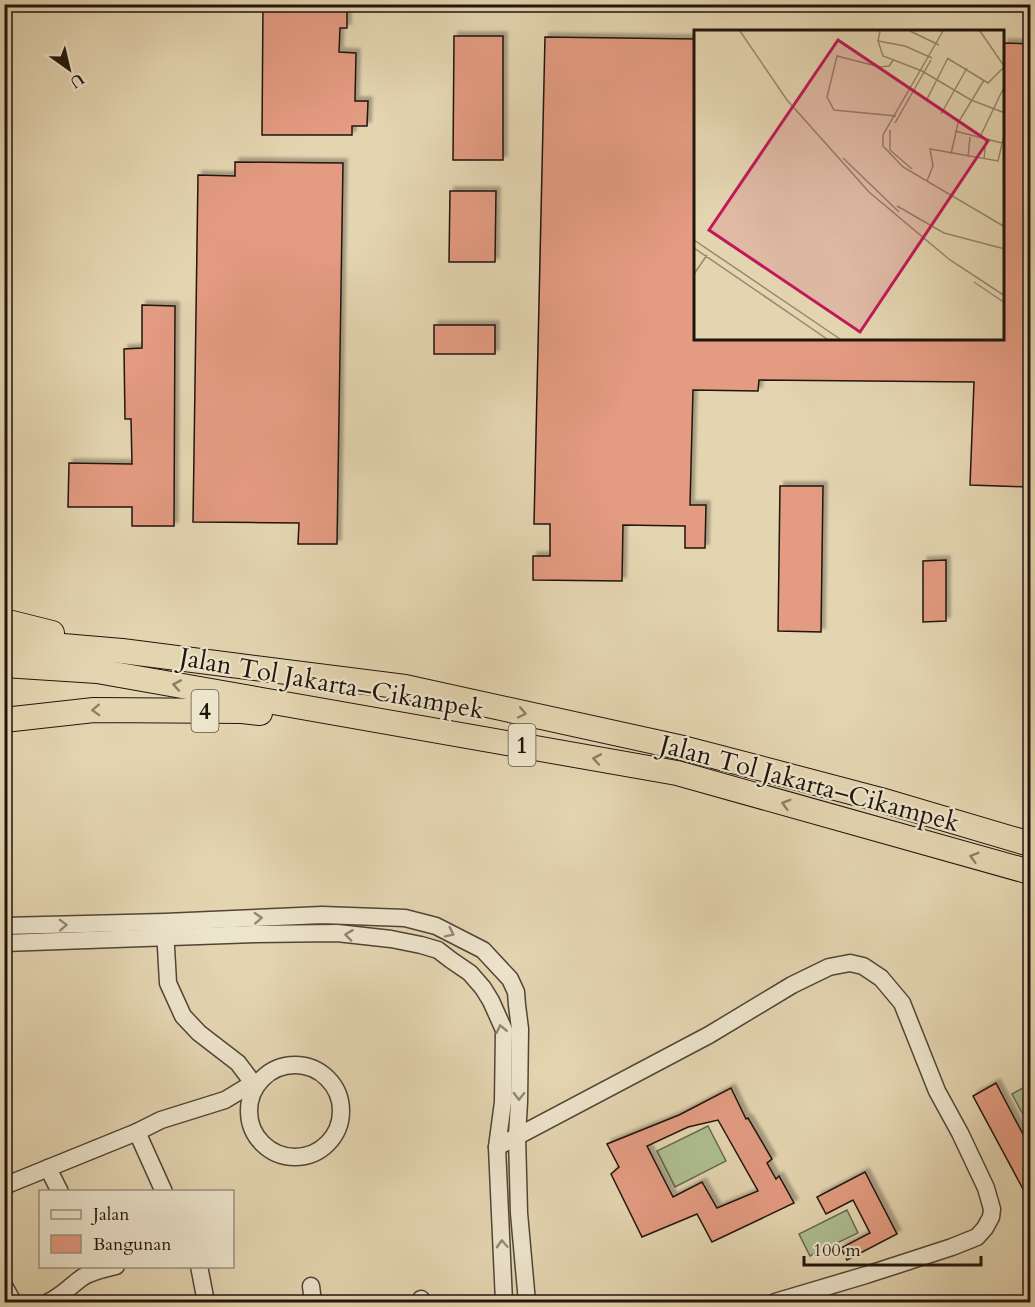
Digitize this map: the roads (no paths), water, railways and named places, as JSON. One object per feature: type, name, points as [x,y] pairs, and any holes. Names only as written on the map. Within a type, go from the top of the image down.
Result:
[{"type":"highway","points":[[4,621],[122,651]]},
{"type":"highway","name":"Jalan Tol Jakarta–Cikampek","points":[[4,641],[122,651],[405,687],[683,748],[881,800],[1030,844]]},
{"type":"highway","name":"Jalan Tol Jakarta–Cikampek","points":[[4,664],[97,671],[677,773],[1030,872]]},
{"type":"highway","name":"4","points":[[4,720],[94,710],[231,711],[405,724]]},
{"type":"street","points":[[4,943],[322,915],[405,918],[436,926],[483,950],[510,979],[516,992],[520,1029],[517,1136],[519,1214],[527,1302]]},
{"type":"street","points":[[4,926],[255,934],[337,933],[391,939],[438,950],[470,973],[491,1001],[504,1030],[503,1102],[497,1147],[504,1302]]},
{"type":"street","points":[[165,930],[168,983],[183,1016],[199,1033],[238,1064],[256,1083]]},
{"type":"street","points":[[497,1147],[709,1035],[792,985],[829,967],[850,963],[863,966],[881,978],[902,1002],[938,1091],[986,1188],[992,1209],[991,1217],[986,1228],[977,1237],[952,1247],[775,1302]]},
{"type":"street","points":[[4,1186],[137,1132],[161,1119],[225,1100],[273,1071],[290,1065],[308,1066],[324,1075],[336,1088],[342,1106],[340,1124],[332,1140],[318,1152],[301,1157],[283,1156],[267,1148],[255,1134],[249,1117],[256,1083]]},
{"type":"street","points":[[137,1132],[164,1190]]},
{"type":"street","points":[[48,1168],[59,1190]]},
{"type":"street","points":[[54,1301],[83,1277],[104,1268]]},
{"type":"street","points":[[199,1268],[206,1302]]},
{"type":"street","points":[[4,1286],[13,1302]]}]
